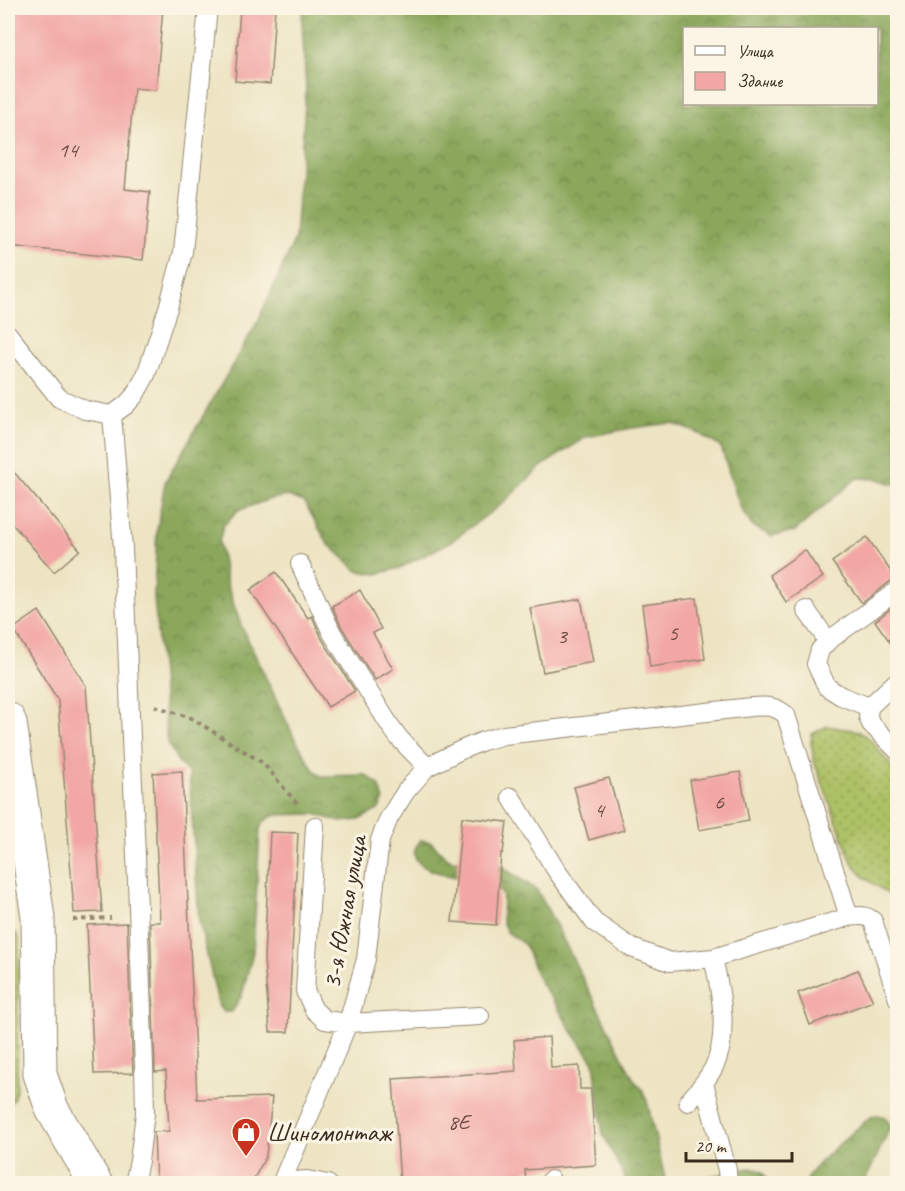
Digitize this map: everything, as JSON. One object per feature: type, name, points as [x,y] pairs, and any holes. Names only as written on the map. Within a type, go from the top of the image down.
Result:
[{"type":"street","points":[[8,718],[20,788],[19,866],[38,918],[40,1074],[52,1109],[96,1184]]},
{"type":"lane","points":[[8,334],[59,398],[85,410],[112,415],[135,395],[146,375],[183,252],[208,8]]},
{"type":"lane","points":[[112,415],[123,548],[145,1113],[134,1184]]},
{"type":"lane","points":[[300,564],[332,633],[389,724],[427,767]]},
{"type":"lane","points":[[868,707],[841,696],[827,687],[816,664],[820,650],[828,641],[897,590]]},
{"type":"lane","points":[[806,610],[828,641]]},
{"type":"lane","points":[[897,680],[868,707],[871,724],[897,752]]},
{"type":"lane","name":"3-я Южная улица","points":[[282,1183],[348,1023],[366,959],[380,840],[389,818],[406,791],[427,767],[461,750],[504,735],[751,707],[767,706],[778,709],[786,716],[849,917]]},
{"type":"lane","points":[[511,797],[556,870],[594,922],[632,948],[670,962],[713,958],[849,917],[867,916],[873,921],[897,999]]},
{"type":"lane","points":[[315,826],[305,991],[314,1010],[325,1020],[348,1023],[480,1017]]},
{"type":"lane","points":[[688,1102],[715,1067],[721,1043],[723,1020],[713,958]]},
{"type":"lane","points":[[704,1083],[727,1170],[728,1184]]},
{"type":"lane","points":[[282,1183],[307,1180],[328,1184]]},
{"type":"path","points":[[129,696],[191,718],[262,763],[315,826]]},
{"type":"path","points":[[38,918],[68,920],[138,916]]},
{"type":"green space","points":[[303,8],[897,8],[897,485],[877,479],[857,478],[795,531],[771,536],[752,526],[740,507],[721,447],[698,433],[672,423],[586,437],[542,466],[502,504],[450,542],[400,568],[377,574],[358,571],[328,544],[304,502],[288,496],[270,499],[237,511],[223,526],[219,542],[227,585],[241,625],[294,737],[313,769],[321,776],[366,775],[379,785],[384,800],[378,810],[358,820],[341,822],[315,814],[274,815],[263,822],[260,829],[253,952],[242,995],[232,1012],[224,1012],[219,1007],[199,920],[189,773],[179,763],[167,742],[154,597],[157,529],[165,482],[258,321],[295,239],[306,90]]},
{"type":"green space","points":[[827,726],[858,731],[870,739],[897,773],[897,900],[864,877],[852,862],[815,764],[811,743],[812,734]]},
{"type":"green space","points":[[421,840],[431,842],[451,860],[499,865],[537,890],[634,1080],[642,1089],[647,1101],[666,1183],[626,1183],[603,1134],[594,1062],[539,981],[525,945],[507,932],[502,921],[503,897],[500,890],[440,873],[424,866],[415,856],[415,849]]},
{"type":"green space","points":[[8,930],[16,933],[19,940],[17,1087],[13,1100],[8,1104]]},
{"type":"green space","points":[[876,1115],[885,1117],[891,1126],[864,1183],[805,1183],[823,1159],[869,1118]]},
{"type":"green space","points":[[750,1168],[762,1171],[769,1183],[675,1184]]},
{"type":"building","points":[[8,8],[163,8],[156,90],[134,88],[125,189],[150,192],[143,260],[8,246]]},
{"type":"building","points":[[240,8],[275,8],[270,84],[235,81]]},
{"type":"building","points":[[8,465],[80,550],[54,572],[8,519]]},
{"type":"building","points":[[867,537],[896,579],[862,603],[832,562]]},
{"type":"building","points":[[805,550],[823,577],[786,602],[769,575]]},
{"type":"building","points":[[276,572],[308,618],[312,616],[322,639],[355,691],[328,707],[250,590]]},
{"type":"building","points":[[360,590],[381,629],[373,633],[393,669],[375,680],[342,628],[332,606]]},
{"type":"building","points":[[697,598],[705,659],[650,667],[642,605]]},
{"type":"building","points":[[581,599],[593,662],[543,672],[530,608]]},
{"type":"building","points":[[897,604],[897,652],[875,621]]},
{"type":"building","points":[[39,611],[86,686],[102,912],[74,913],[58,700],[13,629]]},
{"type":"building","points":[[182,771],[197,1099],[272,1097],[266,1156],[251,1184],[156,1184],[154,1132],[169,1131],[166,1071],[155,1072],[150,922],[160,922],[153,773]]},
{"type":"building","points":[[740,772],[749,821],[699,830],[690,780]]},
{"type":"building","points":[[609,778],[624,830],[589,840],[574,787]]},
{"type":"building","points":[[462,817],[507,822],[503,853],[501,853],[496,925],[452,922]]},
{"type":"building","points":[[270,832],[298,833],[288,1032],[270,1032],[264,959]]},
{"type":"building","points":[[127,923],[133,1073],[94,1074],[87,925]]},
{"type":"building","points":[[858,970],[873,1001],[810,1025],[798,993]]},
{"type":"building","points":[[549,1037],[551,1068],[579,1066],[580,1089],[591,1089],[596,1165],[525,1170],[526,1184],[400,1184],[393,1079],[516,1071],[514,1040]]},
{"type":"place","name":"Шиномонтаж","points":[[246,1158]]}]
